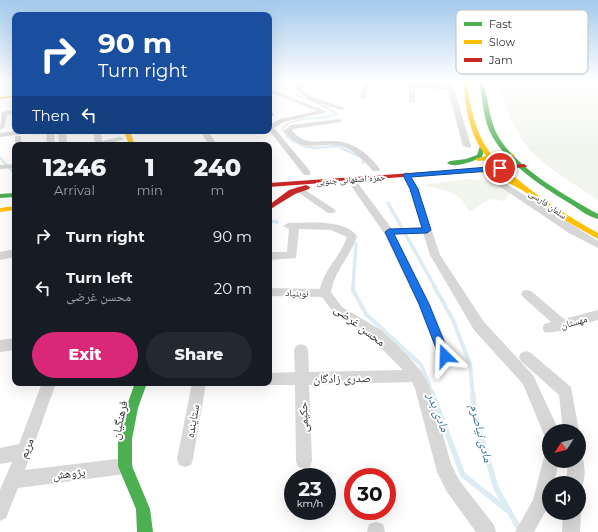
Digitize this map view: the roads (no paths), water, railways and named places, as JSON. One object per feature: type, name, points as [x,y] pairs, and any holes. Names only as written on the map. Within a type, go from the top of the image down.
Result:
[{"type":"main road","name":"سلمان فارسی","points":[[469,107],[471,122],[482,147],[506,174],[577,224],[598,236]]},
{"type":"main road","name":"سلمان فارسی","points":[[487,107],[495,136],[512,155],[525,157],[537,178],[598,217]]},
{"type":"main road","points":[[467,160],[480,156],[482,147]]},
{"type":"main road","name":"حمزه اصفهانی جنوبی","points":[[272,176],[376,168],[512,155]]},
{"type":"main road","name":"حمزه اصفهانی جنوبی","points":[[272,185],[500,168],[525,157]]},
{"type":"main road","points":[[467,160],[476,161],[483,164],[484,167],[480,170]]},
{"type":"main road","name":"حمزه اصفهانی جنوبی","points":[[480,170],[497,175],[526,189]]},
{"type":"main road","points":[[272,206],[299,189],[320,181]]},
{"type":"main road","points":[[0,196],[12,195]]},
{"type":"main road","points":[[579,195],[598,207]]},
{"type":"main road","points":[[0,210],[12,208]]},
{"type":"main road","name":"فرهنگیان","points":[[140,386],[132,408],[125,439],[125,466],[143,509],[145,532]]},
{"type":"street","points":[[272,126],[282,120],[324,112],[311,107]]},
{"type":"street","points":[[338,107],[342,108]]},
{"type":"street","points":[[455,107],[466,146]]},
{"type":"street","points":[[12,113],[4,114],[0,132],[12,132]]},
{"type":"street","points":[[339,121],[291,127],[288,131],[300,143],[343,144],[363,155],[376,168]]},
{"type":"street","points":[[272,130],[306,173]]},
{"type":"street","points":[[105,142],[120,138]]},
{"type":"street","points":[[406,175],[414,189],[435,255],[479,326],[528,380],[548,424]]},
{"type":"street","points":[[351,180],[399,232],[424,304],[445,356]]},
{"type":"street","points":[[502,184],[567,227],[598,245]]},
{"type":"street","points":[[299,189],[331,211]]},
{"type":"street","points":[[272,256],[292,255],[291,226],[332,227],[344,230],[352,236],[340,263],[325,286],[324,294]]},
{"type":"street","points":[[399,232],[427,230]]},
{"type":"street","points":[[0,256],[12,254]]},
{"type":"street","name":"نوبنیاد","points":[[272,292],[324,294]]},
{"type":"street","name":"محسن غرضی","points":[[324,294],[338,310],[376,334],[404,361],[416,376],[422,385],[443,466],[453,486],[487,532]]},
{"type":"street","points":[[527,294],[563,325]]},
{"type":"street","name":"مهستان","points":[[549,328],[596,318]]},
{"type":"street","points":[[0,346],[12,344]]},
{"type":"street","name":"حکیمی","points":[[301,350],[304,461]]},
{"type":"street","points":[[526,357],[566,392],[570,424]]},
{"type":"street","name":"صدری زادگان","points":[[272,379],[416,376]]},
{"type":"street","name":"مریم","points":[[0,512],[25,451],[48,386]]},
{"type":"street","name":"ستاینده","points":[[185,459],[198,386]]},
{"type":"street","points":[[0,456],[25,451]]},
{"type":"street","name":"پژوهش","points":[[13,480],[125,466]]},
{"type":"street","points":[[524,532],[541,503],[549,468]]},
{"type":"street","points":[[571,532],[572,520]]},
{"type":"waterway","points":[[287,136],[282,128],[289,123],[303,119],[320,118],[337,114],[326,107]]},
{"type":"waterway","points":[[287,136],[303,146],[315,148],[337,146],[363,158],[363,163]]},
{"type":"waterway","name":"مادی بدر","points":[[0,158],[12,171]]},
{"type":"waterway","name":"مادی نیاصرم","points":[[388,203],[435,287]]},
{"type":"waterway","name":"مادی بدر","points":[[272,221],[277,222]]},
{"type":"waterway","name":"مادی بدر","points":[[353,287],[356,244]]},
{"type":"waterway","name":"مادی نیاصرم","points":[[434,286],[453,320],[470,364],[473,395]]},
{"type":"waterway","name":"مادی بدر","points":[[353,287],[353,290],[366,314],[421,365],[433,395]]},
{"type":"waterway","name":"مادی بدر","points":[[432,394],[463,475],[507,510]]},
{"type":"waterway","name":"مادی نیاصرم","points":[[473,394],[474,411],[496,488],[521,532]]}]
